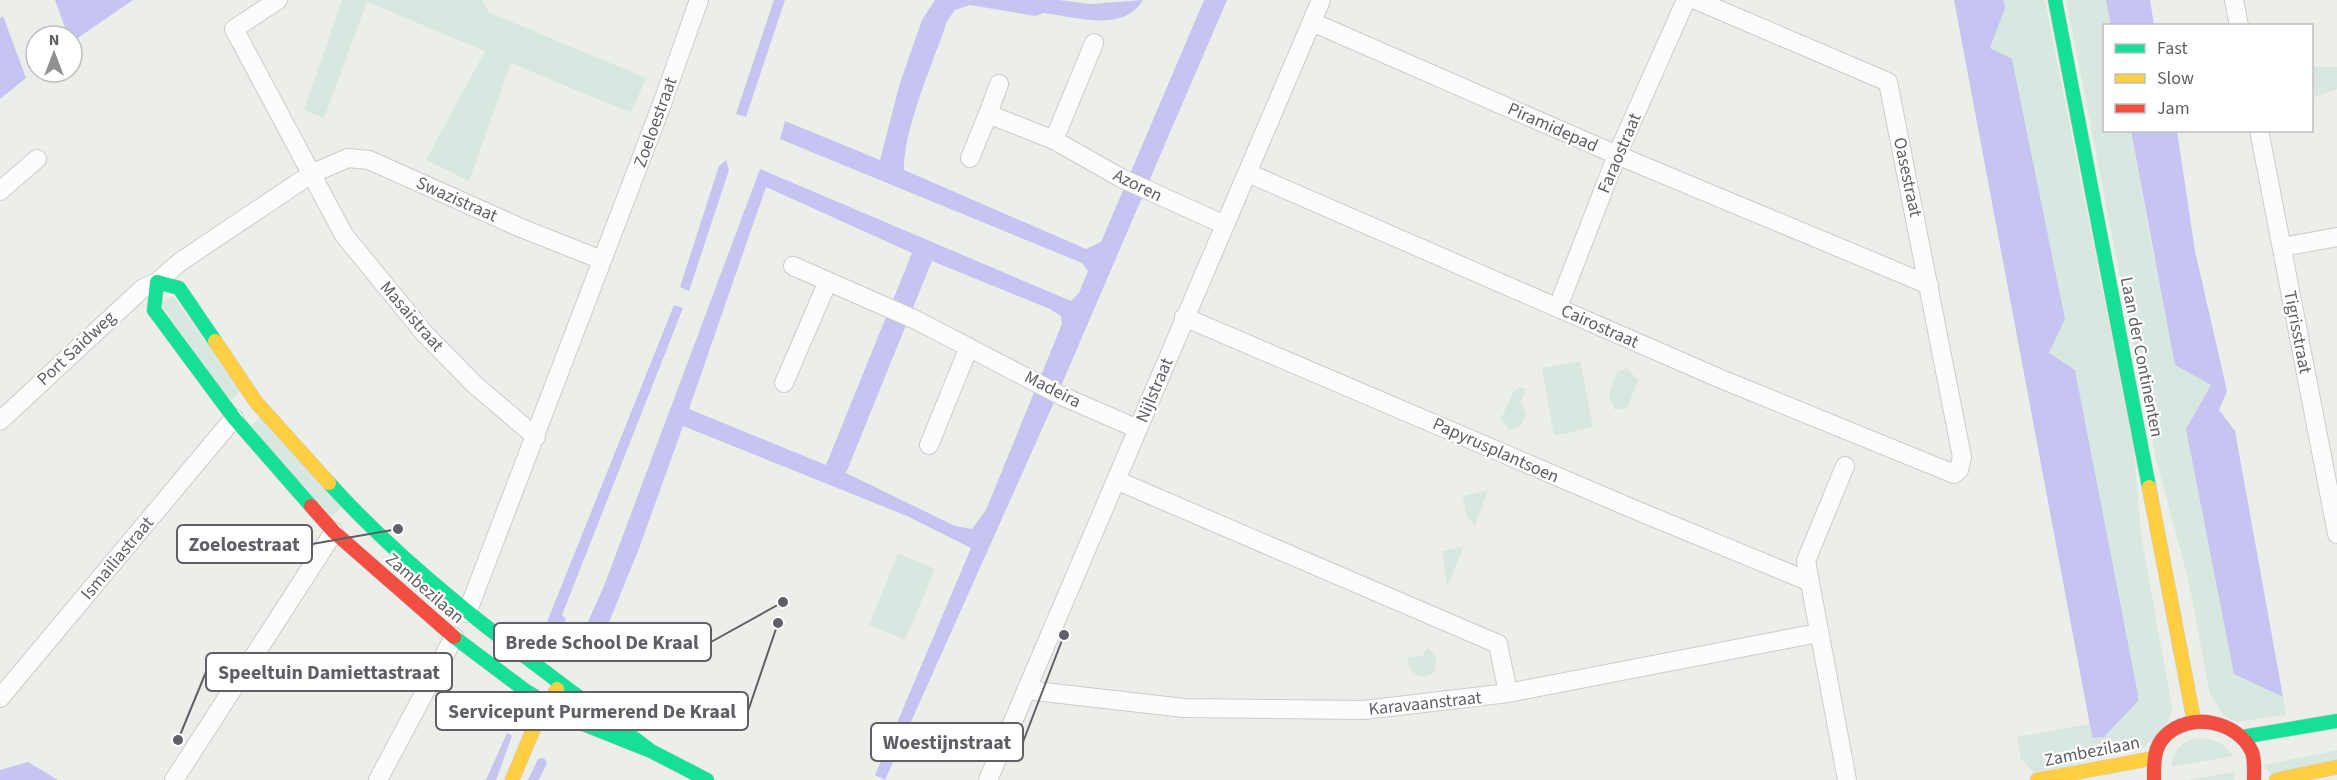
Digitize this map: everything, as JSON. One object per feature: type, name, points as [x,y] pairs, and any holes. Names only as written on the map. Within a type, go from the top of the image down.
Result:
[{"type":"street","name":"Masaistraat","points":[[278,0],[234,29],[344,235],[425,334],[474,384],[536,436]]},
{"type":"street","name":"Zoeloestraat","points":[[467,613],[536,436],[699,0]]},
{"type":"street","name":"Nijlstraat","points":[[988,780],[1118,481],[1184,316],[1248,173],[1321,0]]},
{"type":"street","name":"Faraostraat","points":[[1558,307],[1617,155],[1686,0]]},
{"type":"street","name":"Oasestraat","points":[[1696,0],[1888,82],[1962,458],[1959,470],[1954,474]]},
{"type":"street","name":"Laan der Continenten","points":[[2055,0],[2194,721]]},
{"type":"street","points":[[2234,0],[2239,24]]},
{"type":"street","name":"Piramidepad","points":[[1312,22],[1617,155],[1929,285]]},
{"type":"street","points":[[1054,140],[1094,43]]},
{"type":"street","points":[[970,158],[999,84]]},
{"type":"street","name":"Azoren","points":[[988,114],[1054,140],[1121,178],[1225,225]]},
{"type":"street","name":"Tigrisstraat","points":[[2259,132],[2337,534]]},
{"type":"street","name":"Swazistraat","points":[[311,174],[348,158],[369,160],[521,228],[602,260]]},
{"type":"street","points":[[0,191],[37,159]]},
{"type":"street","name":"Cairostraat","points":[[1248,173],[1721,379],[1954,474]]},
{"type":"street","points":[[157,282],[180,262],[311,174]]},
{"type":"street","points":[[2282,247],[2337,237]]},
{"type":"street","name":"Madeira","points":[[793,266],[916,320],[1062,396],[1138,429]]},
{"type":"street","points":[[784,383],[828,281]]},
{"type":"street","name":"Zambezilaan","points":[[651,751],[345,523],[256,402],[179,288],[157,282],[154,310],[234,418],[345,523],[454,638],[573,720],[651,751],[707,780]]},
{"type":"street","name":"Port Saidweg","points":[[0,421],[126,301],[157,282]]},
{"type":"street","name":"Papyrusplantsoen","points":[[1184,316],[1638,512],[1808,581]]},
{"type":"street","points":[[929,446],[969,347]]},
{"type":"street","points":[[234,418],[256,402]]},
{"type":"street","name":"Ismailiastraat","points":[[0,698],[234,418]]},
{"type":"street","points":[[1845,466],[1806,561],[1847,780]]},
{"type":"street","points":[[1118,481],[1498,644],[1508,693]]},
{"type":"street","points":[[174,780],[345,523]]},
{"type":"street","points":[[378,780],[467,613]]},
{"type":"street","name":"Karavaanstraat","points":[[1026,690],[1178,708],[1259,711],[1364,710],[1508,693],[1818,633]]},
{"type":"street","points":[[512,780],[533,730],[561,683]]},
{"type":"street","points":[[2154,780],[2154,758],[2169,734],[2194,721],[2220,723],[2242,737],[2252,754],[2254,780]]},
{"type":"street","points":[[2242,737],[2337,721]]},
{"type":"street","name":"Zambezilaan","points":[[2037,780],[2154,758]]},
{"type":"street","points":[[2276,780],[2337,767]]},
{"type":"shaded area","points":[[342,0],[482,0],[490,13],[646,78],[631,113],[511,63],[469,181],[426,160],[485,51],[367,2],[324,118],[304,110]]},
{"type":"shaded area","points":[[2004,0],[2045,0],[2134,450],[2141,535],[2172,707],[2165,727],[2139,750],[2034,773],[2021,759],[2017,737],[2089,724],[2091,731],[2099,738],[2104,737],[2049,353],[2065,319],[2012,60],[1990,48],[2005,8]]},
{"type":"shaded area","points":[[2066,0],[2106,0],[2111,24],[2103,24],[2103,132],[2131,132],[2153,254],[2211,385],[2234,674],[2283,697],[2286,715],[2236,722],[2224,716],[2210,694],[2188,579],[2155,455]]},
{"type":"shaded area","points":[[2313,67],[2337,67],[2337,89],[2313,98]]},
{"type":"shaded area","points":[[173,296],[241,391],[229,401],[160,303]]},
{"type":"shaded area","points":[[1580,361],[1593,427],[1554,436],[1542,368]]},
{"type":"shaded area","points":[[1627,368],[1638,380],[1627,408],[1615,410],[1609,395],[1617,372]]},
{"type":"shaded area","points":[[1520,387],[1526,389],[1521,401],[1526,414],[1520,426],[1509,430],[1501,419],[1513,392]]},
{"type":"shaded area","points":[[261,417],[342,507],[331,517],[250,426]]},
{"type":"shaded area","points":[[1488,490],[1475,526],[1466,515],[1463,496]]},
{"type":"shaded area","points":[[1464,546],[1447,587],[1442,551]]},
{"type":"shaded area","points":[[898,553],[935,569],[905,640],[869,625]]},
{"type":"shaded area","points":[[1427,647],[1436,656],[1435,671],[1430,675],[1416,675],[1410,668],[1407,657],[1423,656]]},
{"type":"shaded area","points":[[2196,738],[2218,742],[2226,747],[2233,756],[2171,767],[2179,748]]},
{"type":"shaded area","points":[[2337,750],[2337,760],[2270,774],[2264,765]]},
{"type":"shaded area","points":[[2235,772],[2234,780],[2188,780]]},
{"type":"water","points":[[55,0],[133,0],[84,34],[84,24],[64,24]]},
{"type":"water","points":[[774,0],[785,0],[746,117],[736,114]]},
{"type":"water","points":[[935,0],[1059,0],[1090,4],[1143,0],[1124,17],[1111,20],[1084,19],[1044,13],[1035,16],[970,5],[955,10],[947,21],[908,135],[904,170],[1086,249],[1101,242],[1204,0],[1227,0],[1055,400],[885,780],[875,775],[971,548],[907,516],[683,426],[640,546],[599,647],[575,635],[580,624],[586,626],[604,586],[760,169],[1071,301],[1079,293],[1088,271],[1082,263],[780,139],[785,121],[880,160],[900,83],[922,20]],"holes":[[[766,187],[912,253],[826,465],[689,409]],[[932,261],[1050,309],[1061,316],[1062,324],[986,510],[972,529],[955,526],[846,473]]]},
{"type":"water","points":[[1954,0],[2004,0],[2005,8],[1990,48],[2012,59],[2065,319],[2049,353],[2075,370],[2138,695],[2138,701],[2104,737],[2093,738],[2091,731]]},
{"type":"water","points":[[2106,0],[2150,0],[2154,24],[2111,24]]},
{"type":"water","points":[[3,16],[24,73],[24,80],[0,99],[0,18]]},
{"type":"water","points":[[2131,132],[2177,132],[2195,251],[2227,391],[2219,410],[2235,431],[2283,697],[2234,674],[2186,429],[2211,385],[2175,365]]},
{"type":"water","points":[[726,160],[729,170],[689,291],[680,287],[719,166]]},
{"type":"water","points":[[674,305],[683,308],[562,615],[566,619],[562,628],[547,622]]},
{"type":"water","points":[[507,733],[512,736],[496,780],[486,780]]},
{"type":"water","points":[[544,758],[547,763],[539,780],[528,780],[538,759]]},
{"type":"water","points":[[28,762],[58,780],[0,780],[0,770]]},
{"type":"traffic: fast","points":[[2055,0],[2149,487]]},
{"type":"traffic: fast","points":[[215,341],[179,288],[157,282],[154,310],[234,418],[311,506]]},
{"type":"traffic: fast","points":[[329,483],[365,521],[443,591],[525,657],[651,751]]},
{"type":"traffic: fast","points":[[454,637],[526,691],[573,720],[651,751],[707,780]]},
{"type":"traffic: fast","points":[[2242,737],[2337,721]]},
{"type":"traffic: slow","points":[[215,341],[256,402],[329,483]]},
{"type":"traffic: slow","points":[[2149,487],[2194,721]]},
{"type":"traffic: slow","points":[[512,780],[533,730],[557,689]]},
{"type":"traffic: slow","points":[[2037,780],[2154,758]]},
{"type":"traffic: slow","points":[[2276,780],[2337,767]]},
{"type":"traffic: jam","points":[[311,506],[334,532],[454,637]]},
{"type":"traffic: jam","points":[[2154,780],[2155,756],[2161,741],[2175,728],[2200,722],[2225,727],[2245,741],[2253,755],[2254,780]]},
{"type":"place","name":"Zoeloestraat","points":[[398,529]]},
{"type":"place","name":"Brede School De Kraal","points":[[783,602]]},
{"type":"place","name":"Servicepunt Purmerend De Kraal","points":[[778,623]]},
{"type":"place","name":"Woestijnstraat","points":[[1064,635]]},
{"type":"place","name":"Speeltuin Damiettastraat","points":[[178,740]]}]
